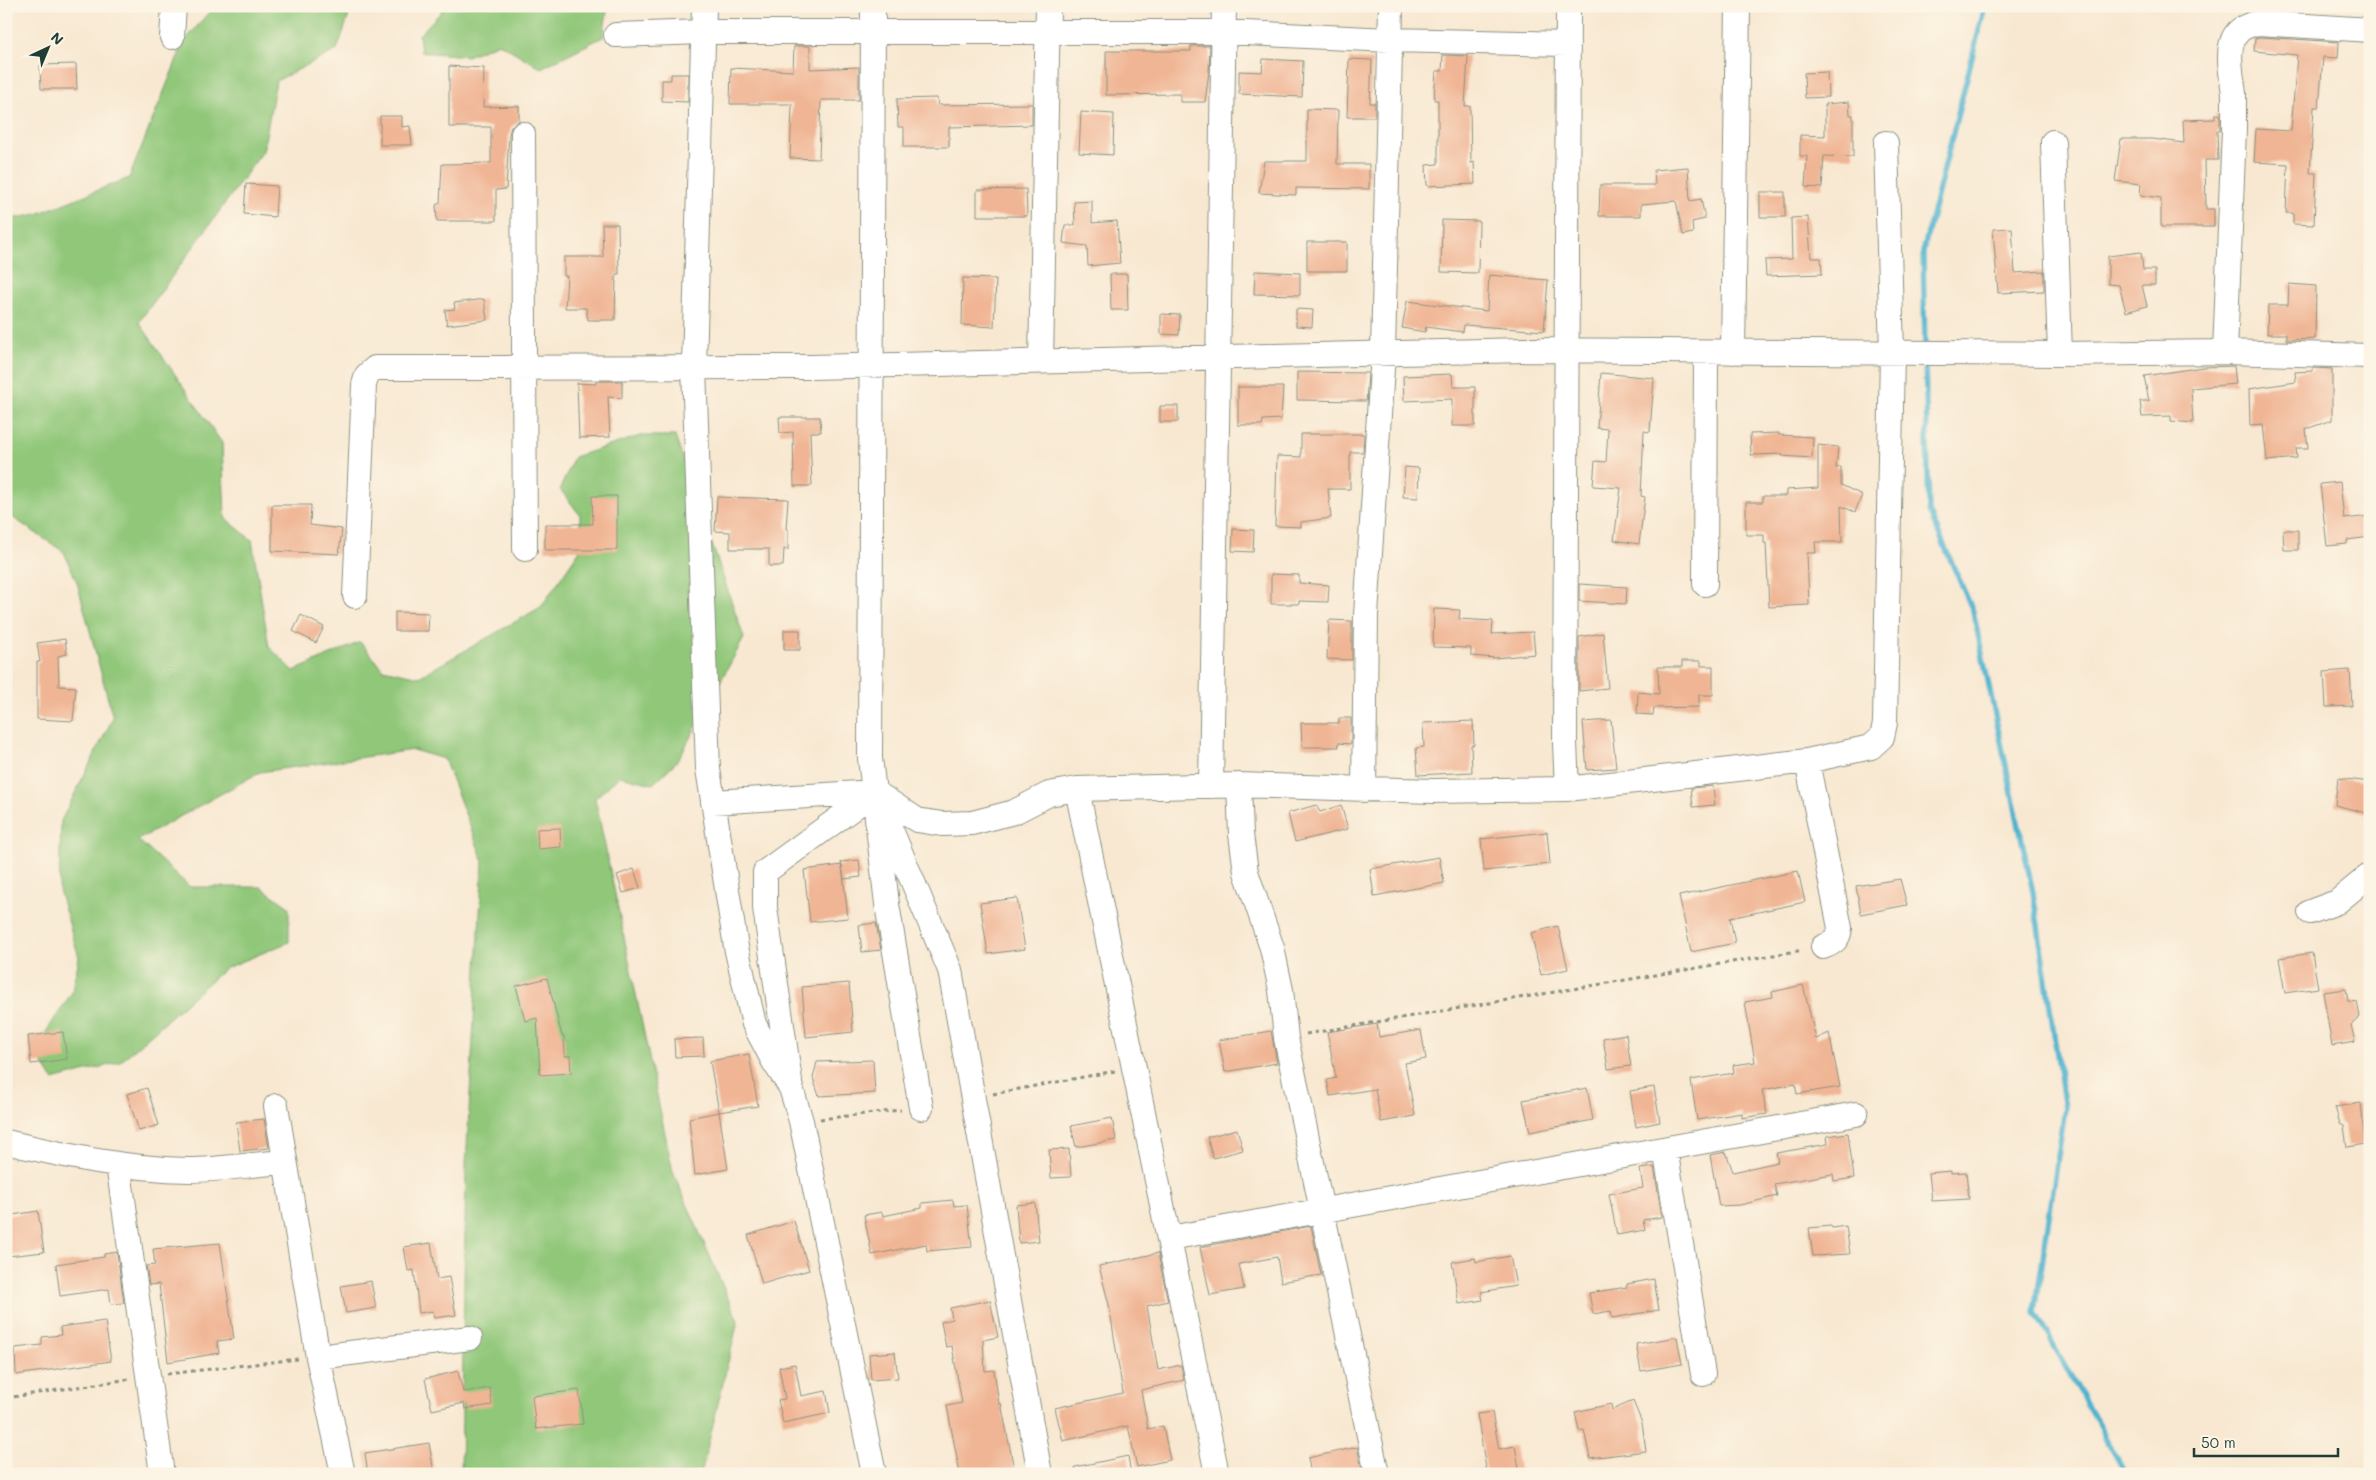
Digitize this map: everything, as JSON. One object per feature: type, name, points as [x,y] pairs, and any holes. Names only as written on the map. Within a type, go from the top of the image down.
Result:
[{"type":"street","points":[[172,37],[174,6]]},
{"type":"street","points":[[704,6],[694,367],[708,769],[736,947],[754,1024],[774,1062],[791,1088]]},
{"type":"street","points":[[873,6],[870,758],[887,904],[921,1108]]},
{"type":"street","points":[[1041,361],[1048,6]]},
{"type":"street","points":[[1211,786],[1224,6]]},
{"type":"street","points":[[1364,790],[1366,615],[1383,354],[1391,6]]},
{"type":"street","points":[[1567,790],[1565,743],[1565,350],[1568,6]]},
{"type":"street","points":[[1733,352],[1738,6]]},
{"type":"street","points":[[2225,352],[2234,129],[2234,93],[2229,62],[2232,41],[2247,24],[2259,22],[2370,30]]},
{"type":"street","points":[[616,35],[704,32],[1224,32],[1390,40],[1568,44]]},
{"type":"street","points":[[522,134],[525,549]]},
{"type":"street","points":[[2054,142],[2060,354]]},
{"type":"street","points":[[713,802],[874,792],[917,820],[942,824],[972,823],[1014,812],[1050,794],[1078,789],[1239,785],[1364,790],[1567,790],[1807,761],[1871,748],[1878,742],[1884,731],[1892,353],[1886,143]]},
{"type":"street","points":[[355,596],[364,385],[367,375],[376,368],[871,365],[1565,350],[2060,354],[2225,352],[2370,356]]},
{"type":"street","points":[[1705,584],[1706,352]]},
{"type":"street","points":[[1807,761],[1840,928],[1839,936],[1832,943],[1823,947]]},
{"type":"street","points":[[1239,785],[1241,834],[1246,872],[1272,948],[1286,1038],[1324,1212],[1377,1474]]},
{"type":"street","points":[[1078,789],[1217,1474]]},
{"type":"street","points":[[874,792],[765,872],[766,908],[791,1088],[807,1146],[874,1474]]},
{"type":"street","points":[[874,792],[950,970],[1040,1474]]},
{"type":"street","points":[[2310,912],[2337,902],[2370,875]]},
{"type":"street","points":[[276,1106],[318,1357],[342,1474]]},
{"type":"street","points":[[1170,1238],[1324,1212],[1856,1114]]},
{"type":"street","points":[[6,1142],[56,1154],[118,1164],[189,1170],[284,1162]]},
{"type":"street","points":[[1665,1149],[1703,1374]]},
{"type":"street","points":[[118,1164],[162,1474]]},
{"type":"street","points":[[318,1357],[470,1338]]},
{"type":"path","points":[[1286,1038],[1823,947]]},
{"type":"green space","points":[[214,6],[352,6],[337,50],[276,81],[263,151],[139,322],[222,443],[225,518],[252,540],[269,647],[294,671],[360,642],[383,669],[419,677],[541,607],[580,550],[580,515],[560,489],[574,457],[640,436],[675,436],[744,638],[678,760],[653,784],[620,776],[595,798],[673,1172],[738,1321],[701,1474],[461,1474],[466,1165],[483,860],[444,759],[413,750],[260,772],[138,840],[190,887],[261,887],[289,907],[289,942],[224,969],[120,1062],[53,1080],[34,1050],[73,991],[79,957],[59,890],[61,821],[113,718],[77,582],[64,552],[6,513],[6,220],[37,214],[129,178],[184,42]]},
{"type":"green space","points":[[437,6],[608,6],[603,37],[541,68],[499,43],[467,56],[421,52],[419,35],[442,11]]},
{"type":"building","points":[[2255,38],[2339,42],[2338,58],[2323,57],[2319,107],[2314,107],[2310,173],[2316,173],[2314,225],[2293,224],[2293,213],[2286,213],[2288,164],[2254,162],[2256,129],[2291,131],[2297,55],[2254,51]]},
{"type":"building","points":[[794,46],[810,46],[810,69],[859,67],[859,100],[821,100],[819,159],[790,158],[792,104],[730,104],[731,68],[793,71]]},
{"type":"building","points":[[1191,46],[1210,46],[1205,102],[1180,102],[1180,94],[1106,95],[1106,51],[1191,51]]},
{"type":"building","points":[[1443,55],[1468,56],[1465,106],[1470,106],[1471,163],[1474,162],[1475,184],[1427,186],[1426,165],[1438,164],[1438,100],[1434,100],[1436,71],[1442,71]]},
{"type":"building","points":[[1263,59],[1303,61],[1302,97],[1239,94],[1239,71],[1262,72]]},
{"type":"building","points":[[1349,59],[1372,60],[1370,103],[1375,103],[1375,117],[1347,117]]},
{"type":"building","points":[[76,64],[77,89],[41,89],[40,65]]},
{"type":"building","points":[[449,66],[484,68],[483,107],[519,106],[519,121],[511,127],[509,134],[506,189],[496,190],[496,221],[437,221],[436,205],[440,203],[442,164],[491,163],[491,127],[449,127]]},
{"type":"building","points":[[1827,72],[1828,97],[1805,98],[1804,73]]},
{"type":"building","points":[[671,74],[688,74],[688,102],[662,101],[662,80],[671,80]]},
{"type":"building","points":[[937,98],[938,105],[1032,104],[1032,125],[949,127],[949,147],[904,147],[904,127],[898,127],[897,99]]},
{"type":"building","points":[[1849,102],[1850,115],[1853,115],[1853,157],[1824,156],[1822,188],[1805,187],[1807,156],[1800,156],[1800,135],[1825,136],[1825,104]]},
{"type":"building","points":[[1307,109],[1338,110],[1337,164],[1369,164],[1369,189],[1296,188],[1296,195],[1259,193],[1264,161],[1307,161]]},
{"type":"building","points":[[1081,112],[1114,114],[1113,155],[1079,153]]},
{"type":"building","points":[[2215,114],[2220,114],[2220,131],[2217,131],[2218,160],[2205,160],[2206,209],[2214,209],[2214,227],[2161,227],[2161,198],[2140,195],[2141,184],[2115,181],[2121,139],[2152,139],[2184,143],[2183,120],[2215,119]]},
{"type":"building","points":[[380,116],[402,116],[402,127],[410,126],[412,145],[380,145]]},
{"type":"building","points":[[1688,167],[1690,201],[1701,199],[1705,219],[1692,222],[1693,233],[1683,235],[1676,201],[1641,204],[1641,216],[1599,216],[1600,185],[1655,185],[1654,170]]},
{"type":"building","points":[[246,184],[277,186],[275,217],[244,214]]},
{"type":"building","points":[[1026,189],[1027,216],[977,216],[977,190]]},
{"type":"building","points":[[1760,192],[1785,192],[1785,217],[1760,217]]},
{"type":"building","points":[[1092,201],[1092,223],[1117,221],[1120,263],[1088,266],[1087,246],[1063,243],[1065,225],[1075,225],[1074,202]]},
{"type":"building","points":[[1808,217],[1811,258],[1821,258],[1822,274],[1766,276],[1765,260],[1792,259],[1791,218]]},
{"type":"building","points":[[1442,220],[1479,221],[1478,273],[1441,272]]},
{"type":"building","points":[[602,224],[618,224],[619,274],[616,274],[615,320],[588,320],[586,308],[565,308],[567,276],[564,276],[564,257],[603,257]]},
{"type":"building","points":[[2012,228],[2015,273],[2044,271],[2044,291],[1998,293],[1993,229]]},
{"type":"building","points":[[1307,242],[1347,242],[1347,271],[1307,271]]},
{"type":"building","points":[[2141,252],[2143,270],[2155,270],[2155,285],[2142,285],[2147,306],[2126,312],[2119,285],[2108,284],[2108,256]]},
{"type":"building","points":[[1255,271],[1300,273],[1300,295],[1254,294]]},
{"type":"building","points":[[1110,274],[1127,274],[1128,310],[1111,310]]},
{"type":"building","points":[[1489,275],[1548,280],[1544,331],[1464,325],[1463,332],[1426,327],[1425,332],[1402,328],[1407,301],[1487,311]]},
{"type":"building","points":[[963,278],[996,279],[994,327],[962,325]]},
{"type":"building","points":[[2289,284],[2316,286],[2315,339],[2286,340],[2286,334],[2267,334],[2268,305],[2288,305]]},
{"type":"building","points":[[484,299],[487,320],[447,325],[445,310],[455,309],[454,303]]},
{"type":"building","points":[[1296,309],[1313,310],[1312,327],[1296,326]]},
{"type":"building","points":[[1161,314],[1180,315],[1179,335],[1161,334]]},
{"type":"building","points":[[2234,366],[2236,384],[2191,388],[2193,423],[2171,421],[2171,416],[2142,417],[2140,401],[2149,401],[2144,376],[2203,367]]},
{"type":"building","points":[[2313,368],[2332,369],[2332,420],[2306,429],[2308,448],[2296,448],[2297,458],[2267,461],[2263,424],[2250,425],[2249,389],[2296,382],[2295,372],[2313,371]]},
{"type":"building","points":[[1297,372],[1368,373],[1366,401],[1297,400]]},
{"type":"building","points":[[1601,373],[1654,378],[1650,432],[1644,431],[1641,496],[1645,497],[1639,544],[1614,540],[1621,488],[1593,486],[1595,461],[1606,462],[1608,429],[1597,428]]},
{"type":"building","points":[[1452,374],[1453,387],[1475,387],[1475,426],[1452,426],[1452,399],[1404,401],[1403,376]]},
{"type":"building","points":[[596,381],[622,381],[622,398],[608,397],[610,437],[579,438],[577,383],[596,384]]},
{"type":"building","points":[[1238,387],[1283,387],[1281,419],[1263,420],[1262,425],[1238,425]]},
{"type":"building","points":[[1160,406],[1178,406],[1178,422],[1160,422]]},
{"type":"building","points":[[779,417],[820,417],[821,432],[810,432],[812,486],[794,486],[793,432],[780,433]]},
{"type":"building","points":[[1779,433],[1779,435],[1813,437],[1812,458],[1782,456],[1782,454],[1751,455],[1750,434]]},
{"type":"building","points":[[1301,434],[1364,434],[1363,452],[1350,452],[1350,489],[1328,489],[1331,518],[1301,522],[1301,527],[1275,526],[1277,456],[1301,457]]},
{"type":"building","points":[[1818,445],[1838,447],[1836,468],[1841,467],[1841,485],[1862,495],[1855,512],[1841,506],[1842,542],[1815,542],[1816,553],[1807,553],[1809,605],[1769,607],[1766,543],[1764,543],[1764,535],[1746,535],[1746,502],[1763,502],[1763,496],[1786,496],[1786,490],[1818,488]]},
{"type":"building","points":[[1405,467],[1419,468],[1418,498],[1403,497]]},
{"type":"building","points":[[2340,482],[2344,519],[2370,516],[2370,537],[2347,540],[2347,544],[2327,546],[2320,484]]},
{"type":"building","points":[[592,496],[617,496],[617,550],[545,550],[545,524],[593,524]]},
{"type":"building","points":[[717,497],[788,499],[786,529],[788,529],[788,550],[784,549],[783,566],[769,566],[769,549],[730,549],[730,532],[715,531]]},
{"type":"building","points":[[272,505],[311,505],[310,525],[342,529],[339,554],[272,551]]},
{"type":"building","points":[[1233,529],[1254,530],[1253,552],[1232,551]]},
{"type":"building","points":[[2283,530],[2298,530],[2298,550],[2284,550]]},
{"type":"building","points":[[1271,574],[1299,575],[1299,583],[1329,585],[1328,602],[1299,601],[1299,604],[1271,604]]},
{"type":"building","points":[[1579,584],[1627,587],[1626,604],[1579,601]]},
{"type":"building","points":[[1434,609],[1460,610],[1459,619],[1493,621],[1492,634],[1533,632],[1535,654],[1496,658],[1471,656],[1471,648],[1433,647]]},
{"type":"building","points":[[395,612],[429,613],[428,631],[395,631]]},
{"type":"building","points":[[301,615],[324,627],[316,643],[293,631]]},
{"type":"building","points":[[1329,620],[1352,621],[1352,660],[1327,659]]},
{"type":"building","points":[[784,630],[800,630],[800,650],[784,650]]},
{"type":"building","points":[[1603,633],[1608,688],[1579,691],[1579,637]]},
{"type":"building","points":[[65,639],[67,654],[58,656],[59,686],[76,687],[73,721],[37,719],[37,662],[40,662],[37,643]]},
{"type":"building","points":[[1682,661],[1701,661],[1701,666],[1713,666],[1713,695],[1699,695],[1699,707],[1654,708],[1653,715],[1637,714],[1638,692],[1659,694],[1658,667],[1682,667]]},
{"type":"building","points":[[2350,670],[2352,706],[2326,707],[2324,672]]},
{"type":"building","points":[[1339,718],[1351,718],[1351,744],[1338,743],[1339,747],[1302,747],[1301,723],[1339,723]]},
{"type":"building","points":[[1611,720],[1616,768],[1587,770],[1583,722]]},
{"type":"building","points":[[1473,721],[1474,745],[1471,745],[1472,772],[1418,775],[1416,748],[1424,747],[1423,723]]},
{"type":"building","points":[[2338,778],[2370,782],[2370,814],[2335,805]]},
{"type":"building","points":[[1713,786],[1715,805],[1693,807],[1691,788]]},
{"type":"building","points":[[1316,805],[1320,812],[1341,805],[1348,829],[1295,842],[1288,813]]},
{"type":"building","points":[[560,828],[561,847],[538,849],[537,829]]},
{"type":"building","points":[[1547,832],[1550,864],[1484,871],[1481,839]]},
{"type":"building","points":[[1439,857],[1444,883],[1374,896],[1370,869]]},
{"type":"building","points":[[859,860],[861,877],[844,879],[841,862]]},
{"type":"building","points":[[842,865],[848,918],[810,922],[804,870]]},
{"type":"building","points":[[634,869],[640,888],[623,893],[617,875]]},
{"type":"building","points":[[1798,871],[1805,902],[1730,918],[1735,943],[1691,952],[1679,896]]},
{"type":"building","points":[[1900,879],[1907,905],[1861,914],[1856,886]]},
{"type":"building","points":[[1017,898],[1025,949],[988,954],[980,903]]},
{"type":"building","points":[[876,923],[881,950],[862,952],[859,925]]},
{"type":"building","points":[[1558,926],[1568,969],[1541,975],[1531,933]]},
{"type":"building","points":[[2312,953],[2318,988],[2285,993],[2279,958]]},
{"type":"building","points":[[547,978],[562,1036],[564,1036],[565,1056],[570,1056],[571,1073],[540,1075],[537,1018],[525,1021],[516,986]]},
{"type":"building","points":[[849,983],[853,1032],[806,1037],[802,987]]},
{"type":"building","points":[[1803,985],[1816,1039],[1829,1033],[1840,1087],[1797,1094],[1795,1084],[1762,1090],[1767,1114],[1742,1118],[1742,1113],[1697,1120],[1691,1080],[1734,1073],[1733,1065],[1755,1062],[1745,1002],[1773,997],[1772,992]]},
{"type":"building","points":[[2346,989],[2348,1001],[2357,1002],[2360,1017],[2351,1025],[2355,1042],[2332,1046],[2323,992]]},
{"type":"building","points":[[1377,1024],[1379,1037],[1421,1030],[1426,1059],[1405,1063],[1415,1116],[1381,1122],[1375,1089],[1330,1096],[1327,1080],[1336,1078],[1327,1032]]},
{"type":"building","points":[[1271,1031],[1277,1063],[1225,1072],[1219,1040]]},
{"type":"building","points":[[63,1032],[67,1059],[31,1064],[28,1036]]},
{"type":"building","points":[[1626,1034],[1631,1066],[1608,1069],[1603,1038]]},
{"type":"building","points":[[703,1038],[704,1056],[675,1057],[674,1039]]},
{"type":"building","points":[[749,1054],[758,1106],[719,1112],[710,1061]]},
{"type":"building","points":[[873,1060],[875,1093],[819,1096],[813,1078],[817,1062]]},
{"type":"building","points":[[1654,1087],[1660,1122],[1636,1127],[1630,1091]]},
{"type":"building","points":[[147,1088],[159,1125],[139,1131],[127,1094]]},
{"type":"building","points":[[1587,1088],[1593,1120],[1530,1132],[1523,1100]]},
{"type":"building","points":[[2361,1103],[2365,1144],[2347,1147],[2344,1126],[2340,1124],[2335,1107]]},
{"type":"building","points":[[719,1112],[728,1169],[695,1175],[689,1118]]},
{"type":"building","points":[[1112,1118],[1116,1140],[1076,1147],[1071,1126]]},
{"type":"building","points":[[264,1119],[269,1148],[240,1151],[236,1122]]},
{"type":"building","points":[[1237,1129],[1243,1150],[1213,1158],[1207,1137]]},
{"type":"building","points":[[1848,1133],[1854,1178],[1834,1181],[1833,1174],[1774,1184],[1777,1196],[1740,1205],[1719,1206],[1710,1155],[1726,1152],[1733,1172],[1778,1162],[1776,1153],[1828,1144],[1827,1136]]},
{"type":"building","points":[[1069,1149],[1071,1177],[1051,1178],[1049,1150]]},
{"type":"building","points":[[1654,1167],[1662,1217],[1643,1220],[1645,1230],[1617,1235],[1609,1194],[1643,1188],[1640,1169]]},
{"type":"building","points":[[1951,1171],[1951,1173],[1966,1172],[1969,1199],[1932,1201],[1929,1173]]},
{"type":"building","points":[[953,1200],[954,1206],[967,1205],[972,1247],[927,1251],[926,1244],[872,1255],[864,1215],[882,1212],[883,1216],[922,1208],[922,1203]]},
{"type":"building","points":[[1035,1203],[1039,1241],[1019,1243],[1016,1205]]},
{"type":"building","points":[[38,1211],[44,1252],[8,1256],[6,1216]]},
{"type":"building","points":[[794,1221],[809,1270],[762,1284],[748,1235]]},
{"type":"building","points":[[1311,1226],[1321,1275],[1281,1282],[1277,1257],[1239,1264],[1244,1289],[1210,1295],[1200,1247]]},
{"type":"building","points":[[1831,1226],[1832,1228],[1846,1226],[1850,1254],[1813,1256],[1809,1228]]},
{"type":"building","points":[[220,1243],[234,1339],[217,1341],[219,1353],[168,1362],[159,1284],[149,1285],[146,1266],[155,1265],[153,1249]]},
{"type":"building","points":[[431,1243],[437,1279],[449,1277],[456,1315],[434,1318],[433,1311],[419,1313],[414,1270],[408,1271],[404,1247]]},
{"type":"building","points":[[117,1252],[124,1303],[111,1304],[109,1289],[60,1296],[56,1264],[104,1257],[104,1254]]},
{"type":"building","points":[[1158,1253],[1168,1301],[1147,1306],[1158,1370],[1181,1365],[1184,1380],[1141,1390],[1148,1429],[1163,1426],[1170,1460],[1137,1467],[1128,1426],[1063,1441],[1055,1408],[1123,1393],[1109,1305],[1099,1266]]},
{"type":"building","points":[[1510,1256],[1516,1286],[1481,1292],[1483,1300],[1459,1304],[1452,1262],[1475,1258],[1476,1262]]},
{"type":"building","points":[[1654,1279],[1659,1310],[1612,1318],[1611,1311],[1593,1314],[1589,1293],[1627,1287],[1627,1284]]},
{"type":"building","points":[[371,1281],[376,1308],[346,1313],[341,1286]]},
{"type":"building","points":[[990,1300],[998,1337],[983,1340],[985,1371],[994,1370],[999,1404],[1001,1403],[1015,1474],[960,1474],[947,1406],[962,1403],[952,1346],[946,1347],[941,1322],[952,1319],[950,1308]]},
{"type":"building","points":[[105,1321],[111,1361],[16,1375],[15,1348],[42,1345],[42,1337],[61,1335],[60,1327]]},
{"type":"building","points":[[1677,1337],[1682,1364],[1641,1371],[1636,1344]]},
{"type":"building","points":[[895,1352],[898,1378],[871,1380],[869,1354]]},
{"type":"building","points":[[795,1364],[801,1396],[826,1391],[830,1413],[783,1423],[778,1400],[785,1399],[779,1367]]},
{"type":"building","points":[[458,1371],[463,1392],[490,1388],[492,1405],[465,1409],[464,1403],[432,1410],[425,1379]]},
{"type":"building","points":[[579,1390],[583,1424],[536,1429],[532,1396]]},
{"type":"building","points":[[1633,1401],[1642,1423],[1646,1451],[1590,1458],[1584,1430],[1579,1431],[1575,1412],[1611,1404],[1612,1410]]},
{"type":"building","points":[[1492,1412],[1499,1449],[1515,1446],[1520,1474],[1487,1474],[1477,1414]]},
{"type":"building","points":[[429,1443],[434,1472],[368,1474],[365,1453]]},
{"type":"building","points":[[1357,1447],[1363,1474],[1311,1474],[1308,1458]]},
{"type":"building","points":[[1128,1456],[1131,1474],[1075,1474],[1075,1467]]},
{"type":"waterway","points":[[1925,348],[1923,252],[1985,6]]},
{"type":"waterway","points":[[1925,358],[1929,511],[1973,611],[2033,892],[2065,1109],[2035,1312],[2126,1474]]}]
